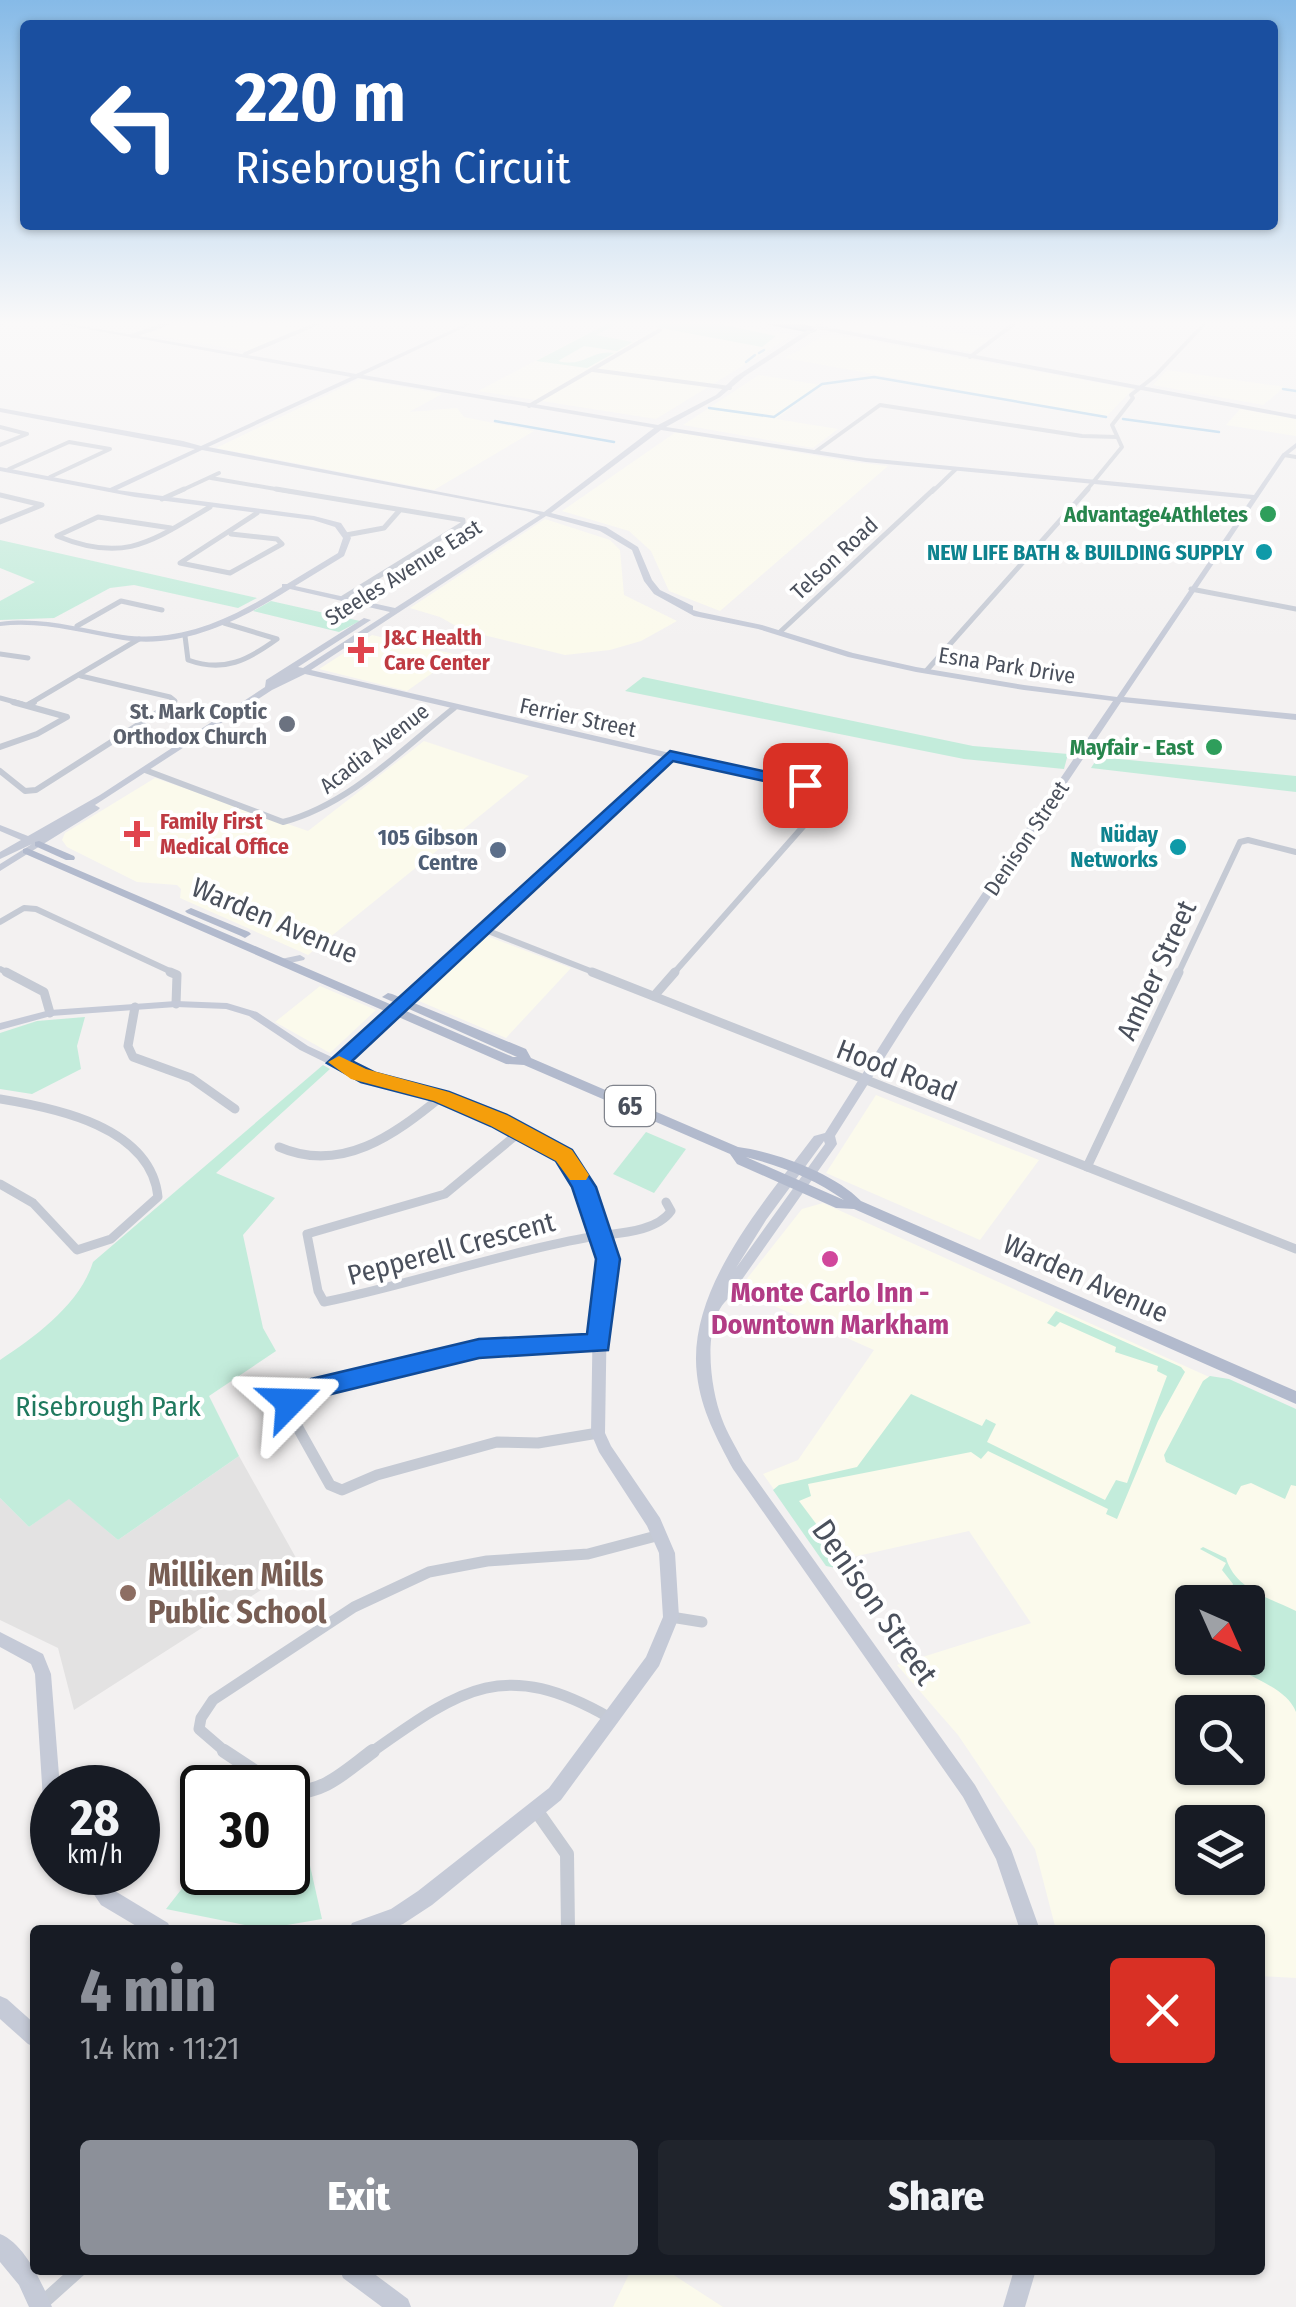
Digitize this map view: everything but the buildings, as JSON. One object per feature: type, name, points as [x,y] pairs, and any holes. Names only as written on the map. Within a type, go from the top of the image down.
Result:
[{"type":"main road","name":"Warden Avenue","points":[[28,845],[300,958],[511,1061],[526,1061],[734,1151],[742,1161],[798,1178],[841,1206],[856,1204],[1296,1398]]},
{"type":"main road","name":"Warden Avenue","points":[[28,845],[285,962],[398,1006]]},
{"type":"street","points":[[0,446],[27,434],[14,431]]},
{"type":"street","name":"Esna Park Drive","points":[[109,431],[602,528],[635,549],[652,587],[697,614],[780,632],[846,654],[1121,700],[1296,717]]},
{"type":"street","points":[[111,490],[239,431]]},
{"type":"street","name":"Steeles Avenue East","points":[[0,856],[91,811],[103,797],[268,688],[282,685],[303,672],[661,431]]},
{"type":"street","points":[[690,431],[815,452],[956,469],[1256,497]]},
{"type":"street","points":[[815,452],[845,431]]},
{"type":"street","points":[[1047,431],[1116,437]]},
{"type":"street","points":[[927,670],[1120,451],[1114,431]]},
{"type":"street","points":[[4,469],[71,442],[110,449],[50,477]]},
{"type":"street","name":"Denison Street","points":[[1028,1925],[1004,1855],[969,1791],[738,1466],[714,1426],[701,1372],[705,1325],[714,1290],[798,1178],[831,1144],[829,1136],[862,1080],[1121,700],[1192,588],[1284,454],[1296,446]]},
{"type":"street","points":[[1284,454],[1296,457]]},
{"type":"street","points":[[0,624],[42,620],[139,640],[185,636],[224,623],[344,552],[346,535],[338,525],[323,520],[210,507],[4,469]]},
{"type":"street","name":"Telson Road","points":[[780,632],[956,469]]},
{"type":"street","points":[[162,499],[219,473]]},
{"type":"street","points":[[211,478],[270,490],[337,496],[463,521],[342,598]]},
{"type":"street","points":[[0,494],[42,506],[14,520],[0,522]]},
{"type":"street","points":[[171,528],[98,517],[57,536],[123,550],[171,528],[210,507]]},
{"type":"street","points":[[346,535],[382,530],[392,525],[399,511]]},
{"type":"street","points":[[231,534],[277,539],[282,544],[234,572],[180,563],[231,534],[257,513]]},
{"type":"street","points":[[286,586],[391,610]]},
{"type":"street","points":[[1192,588],[1296,609]]},
{"type":"street","points":[[76,626],[121,601],[162,610]]},
{"type":"street","name":"Steeles Avenue East","points":[[268,688],[269,682],[290,668],[391,610]]},
{"type":"street","points":[[185,636],[188,660],[219,669],[236,666],[277,639],[224,623]]},
{"type":"street","points":[[28,705],[139,640]]},
{"type":"street","points":[[0,654],[28,658]]},
{"type":"street","name":"Ferrier Street","points":[[290,668],[820,788],[830,796],[654,996]]},
{"type":"street","points":[[0,771],[25,791],[36,790],[176,701],[80,676]]},
{"type":"street","points":[[0,698],[64,714],[66,719],[0,747]]},
{"type":"street","name":"Acadia Avenue","points":[[146,770],[283,822],[296,820],[324,809],[454,708]]},
{"type":"street","points":[[338,1063],[670,756]]},
{"type":"street","name":"Warden Avenue","points":[[0,828],[28,845]]},
{"type":"street","name":"Warden Avenue","points":[[0,838],[28,845]]},
{"type":"street","name":"Amber Street","points":[[1087,1168],[1240,842],[1248,840],[1296,852]]},
{"type":"street","name":"Steeles Avenue East","points":[[0,868],[28,845]]},
{"type":"street","points":[[0,922],[24,908],[36,908],[154,962],[176,975],[176,1004]]},
{"type":"street","name":"Hood Road","points":[[483,929],[1296,1250]]},
{"type":"street","points":[[285,962],[300,958]]},
{"type":"street","points":[[0,969],[40,989],[50,1013]]},
{"type":"street","points":[[0,1028],[50,1013],[135,1006],[213,1004],[254,1014],[290,1040],[368,1077],[442,1096],[521,1131],[564,1156],[584,1187],[603,1234],[608,1269],[600,1306],[598,1433],[660,1535],[670,1574],[671,1617],[652,1661],[567,1782],[397,1924]]},
{"type":"street","points":[[135,1006],[128,1046],[133,1057],[191,1078],[234,1109]]},
{"type":"street","points":[[279,1147],[295,1158],[308,1160],[357,1149],[393,1135],[442,1096]]},
{"type":"street","points":[[0,1099],[33,1104],[121,1138],[135,1152],[158,1190],[158,1197],[106,1243],[94,1249],[77,1250],[34,1202],[0,1184]]},
{"type":"street","name":"Pepperell Crescent","points":[[521,1131],[444,1194],[326,1225],[308,1234],[318,1291],[324,1302],[401,1286],[500,1256],[603,1234]]},
{"type":"street","name":"Denison Street","points":[[713,1304],[724,1295],[752,1254],[798,1178]]},
{"type":"street","points":[[603,1234],[658,1223],[670,1211],[666,1202]]},
{"type":"street","points":[[598,1433],[538,1443],[497,1442],[377,1475],[342,1490],[330,1485],[288,1410],[294,1398],[311,1389],[479,1348],[599,1344]]},
{"type":"street","points":[[245,1765],[216,1746],[199,1728],[199,1719],[214,1699],[384,1590],[453,1566],[504,1558],[580,1555],[660,1535]]},
{"type":"street","points":[[671,1617],[702,1622]]},
{"type":"street","points":[[0,1638],[37,1660],[43,1674],[50,1765]]},
{"type":"street","points":[[310,1790],[318,1789],[434,1711],[481,1686],[520,1682],[550,1687],[576,1697],[612,1719]]},
{"type":"street","points":[[536,1810],[568,1854],[568,1925]]},
{"type":"street","points":[[106,1895],[152,1925]]},
{"type":"street","points":[[0,2006],[30,2033]]},
{"type":"street","points":[[0,2246],[27,2277],[40,2306],[74,2275]]},
{"type":"street","points":[[358,2275],[400,2307]]},
{"type":"street","points":[[1014,2307],[1023,2275]]},
{"type":"shaded area","points":[[252,431],[534,431],[434,490],[216,448]]},
{"type":"shaded area","points":[[715,431],[836,431],[813,448]]},
{"type":"shaded area","points":[[1262,431],[1296,431],[1296,436]]},
{"type":"shaded area","points":[[676,432],[888,466],[720,611],[669,591],[651,551],[629,531],[562,511]]},
{"type":"shaded area","points":[[545,519],[610,540],[620,550],[624,595],[677,621],[641,641],[610,650],[565,655],[463,630],[440,617],[410,608]]},
{"type":"shaded area","points":[[372,635],[458,655],[407,691],[319,669]]},
{"type":"shaded area","points":[[424,741],[529,776],[308,955],[180,898],[177,885],[137,882],[67,847],[62,840],[65,833],[155,778],[308,831]]},
{"type":"shaded area","points":[[487,936],[571,968],[506,1038],[419,1001]]},
{"type":"shaded area","points":[[320,986],[376,1010],[330,1053],[275,1022]]},
{"type":"shaded area","points":[[876,1095],[1039,1160],[980,1240],[826,1173]]},
{"type":"shaded area","points":[[823,1203],[1296,1416],[1296,1978],[1265,1976],[1265,1925],[1055,1925],[1035,1849],[958,1735],[897,1665],[1031,1623],[969,1531],[826,1563],[763,1474],[798,1460],[874,1350],[738,1290],[802,1209]]},
{"type":"shaded area","name":"Milliken Mills Public School","points":[[239,1456],[300,1565],[74,1710],[58,1648],[0,1620],[0,1498],[29,1527],[69,1498],[118,1540]]},
{"type":"shaded area","points":[[629,2275],[674,2275],[723,2307],[613,2307]]},
{"type":"green space","points":[[0,540],[257,598],[238,608],[134,585],[110,588],[54,618],[0,620],[0,601],[35,582],[0,568]]},
{"type":"green space","points":[[271,601],[360,621],[339,632],[253,611]]},
{"type":"green space","points":[[643,677],[973,746],[1068,754],[1064,769],[964,759],[625,691]]},
{"type":"green space","points":[[1098,757],[1296,776],[1296,792],[1091,768]]},
{"type":"green space","points":[[85,1017],[77,1046],[81,1069],[32,1094],[0,1089],[0,1033],[37,1021]]},
{"type":"green space","name":"Risebrough Park","points":[[323,1065],[330,1069],[216,1173],[275,1198],[243,1235],[263,1328],[276,1351],[209,1396],[239,1456],[118,1540],[69,1499],[29,1527],[0,1498],[0,1360],[67,1305],[93,1262]]},
{"type":"green space","points":[[646,1132],[686,1149],[654,1193],[613,1174]]},
{"type":"green space","points":[[1056,1311],[1185,1372],[1158,1421],[1117,1519],[1106,1514],[1108,1509],[988,1451],[981,1459],[971,1452],[808,1484],[811,1496],[799,1501],[832,1545],[839,1543],[849,1551],[840,1558],[841,1569],[826,1566],[773,1490],[779,1485],[857,1467],[911,1394],[982,1426],[986,1419],[996,1424],[987,1442],[1105,1500],[1116,1480],[1127,1483],[1167,1376],[1157,1371],[1158,1366],[1115,1352],[1116,1347],[1060,1322],[1055,1327],[1047,1323]]},
{"type":"green space","points":[[1210,1376],[1229,1379],[1296,1409],[1296,1486],[1291,1485],[1285,1499],[1251,1483],[1241,1486],[1236,1495],[1166,1462],[1164,1455],[1203,1381]]},
{"type":"green space","points":[[1200,1549],[1226,1558],[1230,1569],[1245,1585],[1233,1585],[1222,1570],[1226,1563]]},
{"type":"green space","points":[[1265,1597],[1296,1611],[1296,1712],[1280,1693],[1250,1675],[1265,1675]]},
{"type":"green space","points":[[310,1866],[322,1919],[287,1925],[244,1925],[166,1909],[180,1891],[180,1895],[310,1895]]},
{"type":"waterway","points":[[550,431],[614,442]]},
{"type":"waterway","points":[[1209,431],[1219,432]]},
{"type":"slow traffic","points":[[339,1062],[359,1074],[442,1096],[499,1120],[564,1156],[578,1175]]},
{"type":"place","name":"Advantage4Athletes","points":[[1268,514]]},
{"type":"place","name":"NEW LIFE BATH & BUILDING SUPPLY","points":[[1264,552]]},
{"type":"place","name":"J&C Health Care Center","points":[[361,650]]},
{"type":"place","name":"St. Mark Coptic Orthodox Church","points":[[287,724]]},
{"type":"place","name":"Mayfair - East","points":[[1214,747]]},
{"type":"place","name":"Family First Medical Office","points":[[137,834]]},
{"type":"place","name":"Nüday Networks","points":[[1178,847]]},
{"type":"place","name":"105 Gibson Centre","points":[[498,850]]},
{"type":"place","name":"Monte Carlo Inn - Downtown Markham","points":[[830,1259]]},
{"type":"place","name":"Milliken Mills Public School","points":[[128,1593]]},
{"type":"route","points":[[290,1402],[311,1389],[479,1348],[599,1344],[600,1306],[608,1259],[603,1234],[584,1187],[564,1156],[499,1120],[442,1096],[368,1077],[338,1063],[670,756],[805,785]]}]
